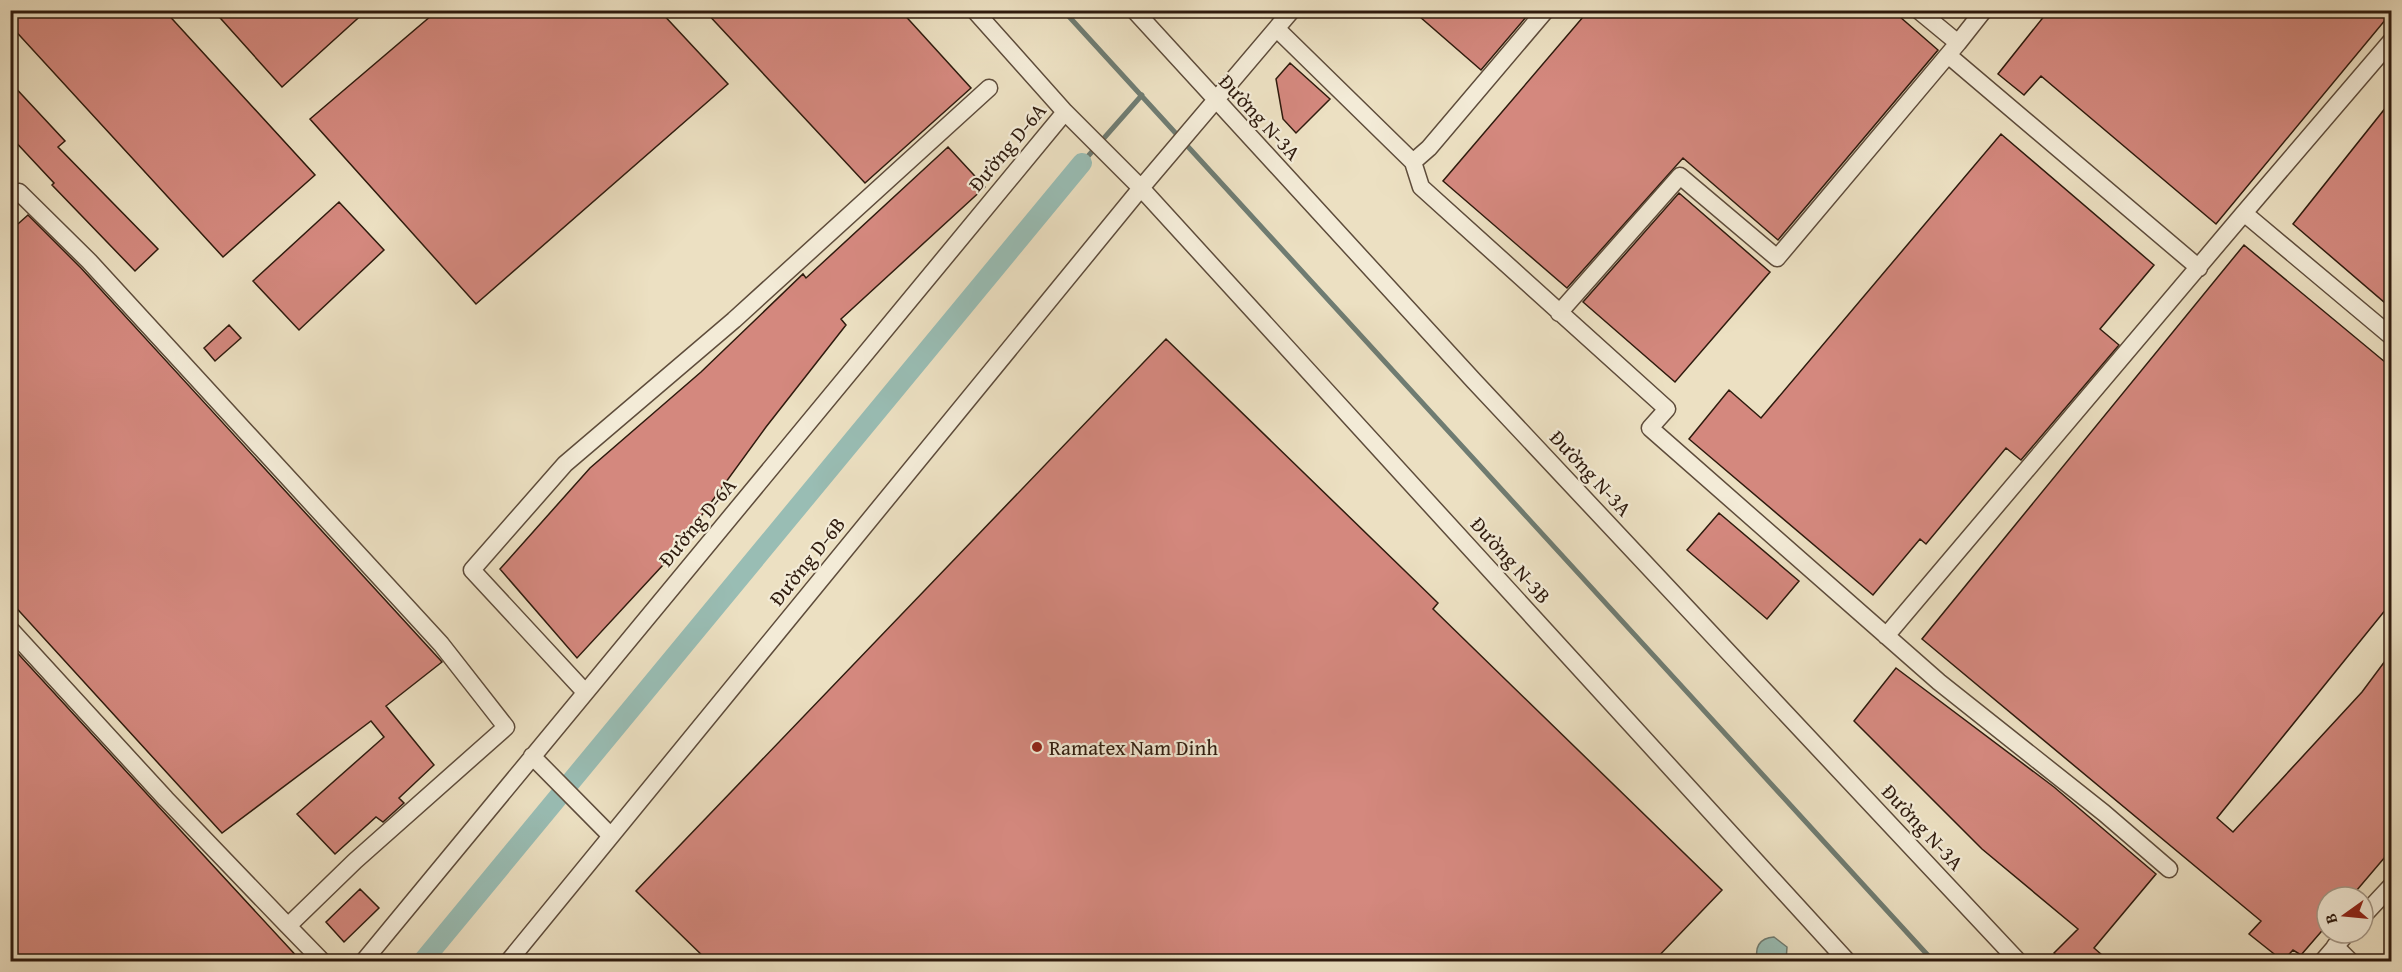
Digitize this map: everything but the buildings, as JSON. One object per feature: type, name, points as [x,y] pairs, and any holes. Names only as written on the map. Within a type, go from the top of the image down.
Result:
[{"type":"street","points":[[974,10],[1065,112]]},
{"type":"street","name":"Đường N-3A","points":[[1134,10],[1216,103],[2019,962]]},
{"type":"street","name":"Đường D-6B","points":[[508,962],[1141,188],[1216,103],[1292,10]]},
{"type":"street","points":[[1413,162],[1429,148],[1546,10]]},
{"type":"street","points":[[1918,10],[1953,49],[2199,268]]},
{"type":"street","points":[[1558,313],[1680,176],[1777,258],[1984,10]]},
{"type":"street","points":[[1277,29],[1413,162],[1421,187],[1667,410],[1650,428],[1939,682],[2104,813],[2169,869]]},
{"type":"street","points":[[1887,636],[2391,40]]},
{"type":"street","points":[[585,692],[472,570],[565,464],[734,320],[989,88]]},
{"type":"street","name":"Đường N-3B","points":[[1065,112],[1141,188],[1848,962]]},
{"type":"street","name":"Đường D-6A","points":[[363,962],[1065,112]]},
{"type":"street","points":[[10,199],[19,192],[89,261],[441,644],[506,727],[355,861],[288,926]]},
{"type":"street","points":[[2244,213],[2391,337]]},
{"type":"street","points":[[10,629],[166,799],[323,962]]},
{"type":"street","points":[[532,756],[611,836]]},
{"type":"street","points":[[2375,903],[2391,885]]},
{"type":"street","points":[[2322,962],[2335,946],[2351,962]]},
{"type":"water","points":[[1774,937],[1787,947],[1786,961],[1758,961],[1759,944],[1765,939]]},
{"type":"waterway","points":[[1063,10],[1934,962]]},
{"type":"waterway","points":[[1082,163],[1142,95]]},
{"type":"waterway","points":[[422,962],[1082,163]]},
{"type":"place","name":"Ramatex Nam Dinh","points":[[1037,747]]}]
